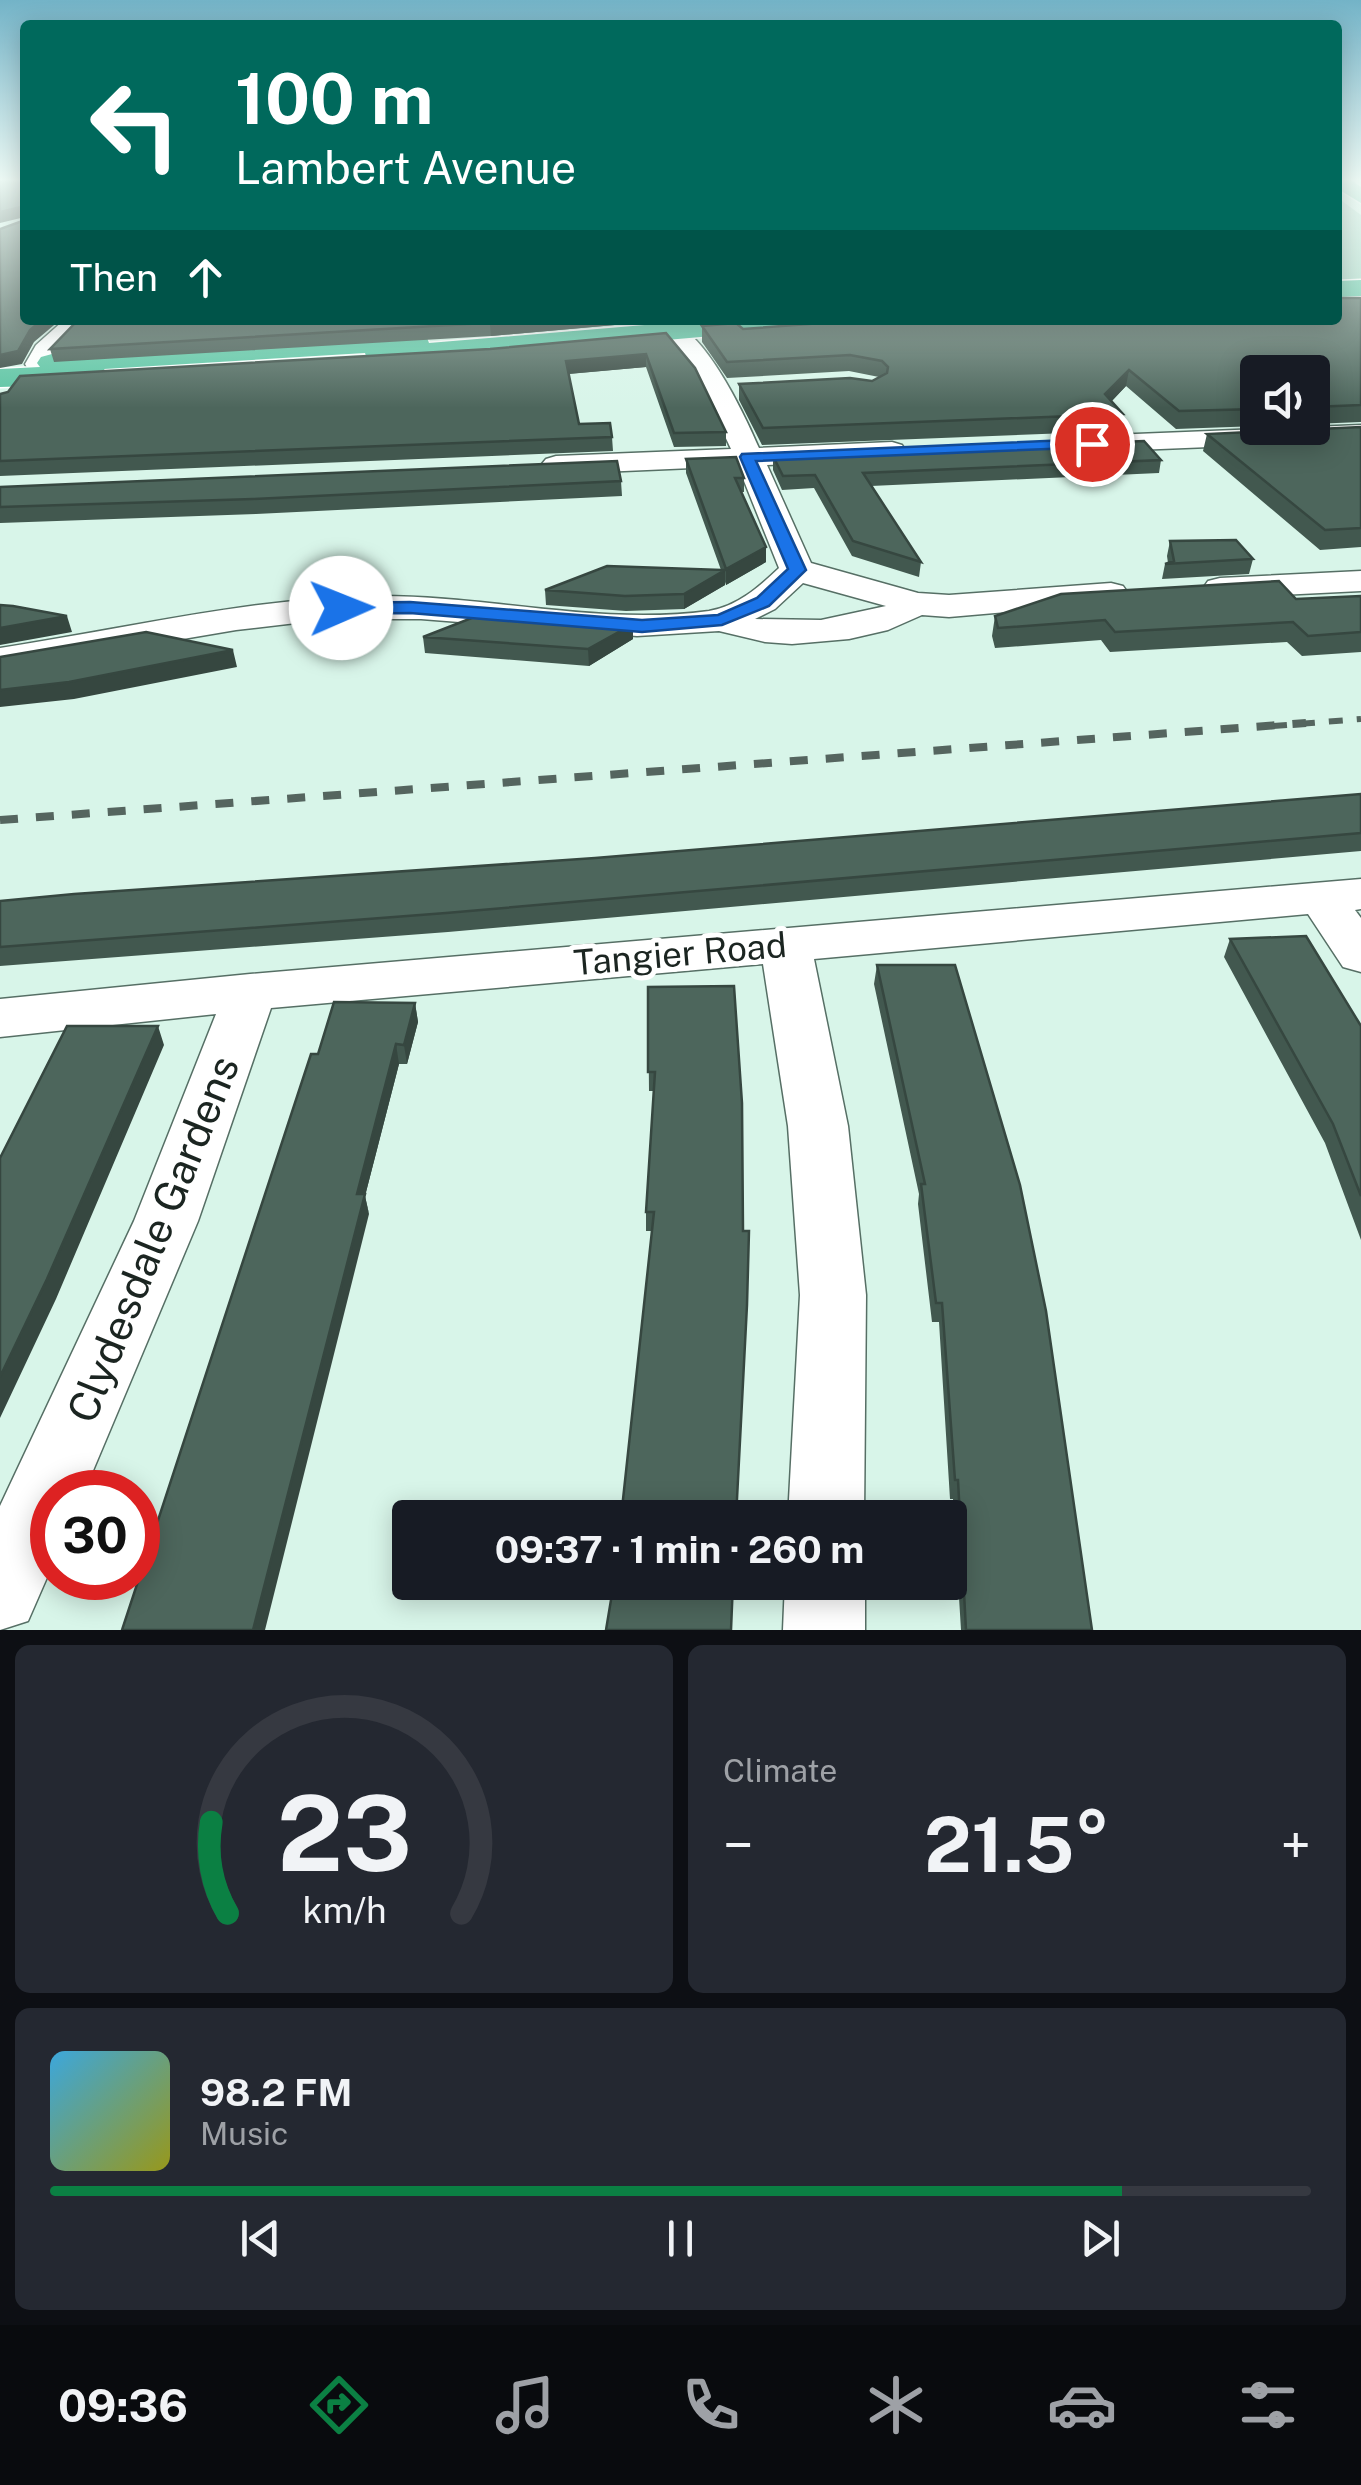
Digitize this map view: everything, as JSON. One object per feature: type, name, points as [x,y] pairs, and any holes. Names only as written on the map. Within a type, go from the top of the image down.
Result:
[{"type":"highway","points":[[10,377],[454,351],[669,325]]},
{"type":"street","points":[[10,377],[72,325]]},
{"type":"street","points":[[669,325],[694,354],[716,390],[797,570],[916,604],[948,606],[1149,590]]},
{"type":"street","points":[[716,390],[754,388]]},
{"type":"street","points":[[1064,444],[1361,433]]},
{"type":"street","points":[[531,466],[926,450]]},
{"type":"street","points":[[0,659],[296,610],[410,608],[642,626],[722,620],[763,602],[797,570]]},
{"type":"street","points":[[1186,589],[1361,581]]},
{"type":"street","points":[[722,620],[747,629],[852,628],[877,623],[916,604]]},
{"type":"street","points":[[1341,896],[1361,954]]},
{"type":"street","name":"Tangier Road","points":[[0,1018],[250,992],[1341,896]]},
{"type":"street","points":[[786,945],[818,1126],[833,1295],[827,1500]]},
{"type":"street","name":"Clydesdale Gardens","points":[[0,1593],[160,1241],[216,1101],[250,992]]},
{"type":"street","points":[[824,1630],[825,1600]]},
{"type":"green space","points":[[1342,255],[1361,255],[1361,283],[1342,283]]},
{"type":"building","points":[[0,255],[20,255],[20,325],[36,325],[18,351],[0,355]]},
{"type":"building","points":[[1342,298],[1361,298],[1361,405],[1330,406],[1330,355],[1240,355],[1240,409],[1179,411],[1129,370],[1105,394],[1123,414],[763,428],[739,384],[850,378],[872,381],[887,373],[888,367],[882,361],[850,355],[727,362],[702,326],[738,325],[743,329],[796,325],[1342,325]]},
{"type":"building","points":[[73,325],[452,325],[50,349]]},
{"type":"building","points":[[666,333],[695,368],[726,432],[674,433],[646,354],[566,361],[579,424],[610,423],[612,437],[0,461],[0,394],[8,392],[20,376],[490,349]]},
{"type":"building","points":[[1361,427],[1361,528],[1325,530],[1207,434],[1240,432],[1240,445],[1330,445],[1330,428]]},
{"type":"building","points":[[1144,441],[1161,460],[863,473],[921,562],[853,541],[815,475],[783,476],[773,456]]},
{"type":"building","points":[[736,457],[744,478],[735,478],[766,547],[726,569],[686,459]]},
{"type":"building","points":[[617,461],[621,481],[0,507],[0,487]]},
{"type":"building","points":[[1236,540],[1253,559],[1165,564],[1174,561],[1170,541]]},
{"type":"building","points":[[607,566],[725,570],[684,594],[625,596],[545,590]]},
{"type":"building","points":[[1279,581],[1296,599],[1361,596],[1361,632],[1308,636],[1293,622],[1115,632],[1105,620],[998,628],[995,616],[1061,594]]},
{"type":"building","points":[[0,605],[13,606],[67,616],[0,628]]},
{"type":"building","points":[[487,612],[633,624],[588,649],[423,637]]},
{"type":"building","points":[[146,632],[233,650],[69,682],[0,690],[0,657]]},
{"type":"building","points":[[1361,794],[1361,833],[446,913],[0,947],[0,901],[595,858]]},
{"type":"building","points":[[1306,936],[1361,1026],[1361,1196],[1333,1124],[1230,939]]},
{"type":"building","points":[[877,965],[955,965],[1020,1185],[1046,1311],[1092,1630],[966,1630],[967,1500],[959,1500],[955,1480],[942,1303],[936,1303],[921,1184],[925,1184]]},
{"type":"building","points":[[734,986],[742,1103],[743,1231],[749,1231],[737,1500],[623,1500],[654,1212],[646,1212],[655,1072],[648,1072],[648,987]]},
{"type":"building","points":[[334,1002],[415,1003],[404,1045],[396,1044],[357,1194],[365,1194],[253,1630],[122,1630],[132,1600],[160,1600],[160,1514],[311,1054],[318,1054]]},
{"type":"building","points":[[67,1026],[158,1026],[0,1377],[0,1158]]},
{"type":"building","points":[[611,1600],[732,1600],[731,1630],[606,1630]]},
{"type":"railway","points":[[1273,726],[1361,719]]},
{"type":"railway","points":[[0,820],[1306,723]]},
{"type":"route","points":[[341,608],[410,608],[642,626],[722,620],[763,602],[797,570],[747,457],[1092,444]]}]
